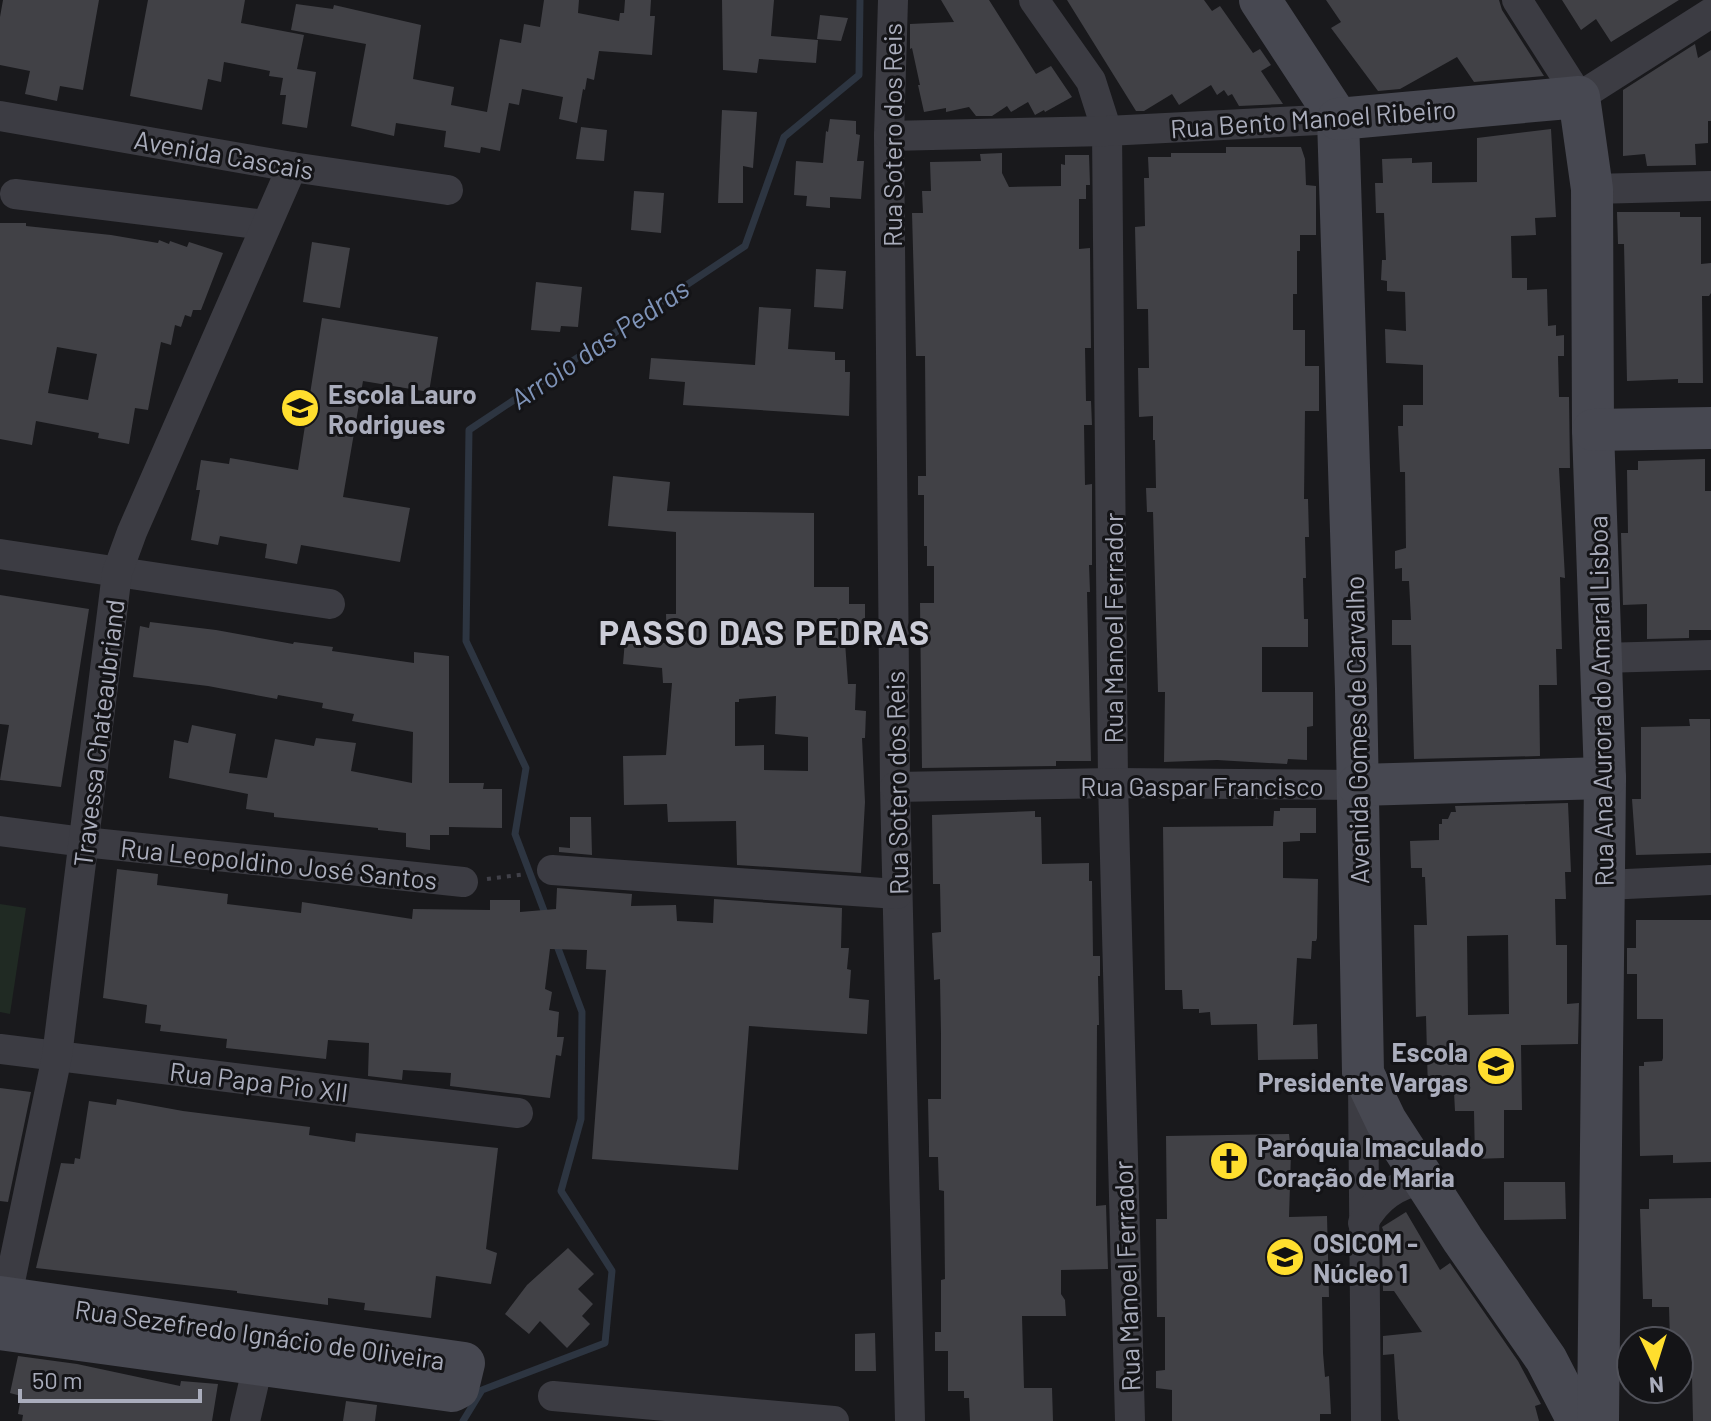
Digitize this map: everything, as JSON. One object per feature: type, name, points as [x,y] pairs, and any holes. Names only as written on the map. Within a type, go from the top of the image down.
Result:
[{"type":"street","name":"Rua Sotero dos Reis","points":[[893,0],[889,136],[895,787],[910,1421]]},
{"type":"street","name":"Rua Manoel Ferrador","points":[[1034,0],[1091,81],[1107,131],[1113,783],[1130,1421]]},
{"type":"street","points":[[1260,0],[1338,119]]},
{"type":"street","name":"Rua Ana Aurora do Amaral Lisboa","points":[[1517,0],[1579,97],[1592,189],[1593,430],[1606,885],[1598,1421]]},
{"type":"street","name":"Rua Bento Manoel Ribeiro","points":[[889,136],[1107,131],[1338,119],[1579,97],[1711,13]]},
{"type":"street","name":"Avenida Cascais","points":[[0,116],[292,167],[448,190]]},
{"type":"street","name":"Avenida Gomes de Carvalho","points":[[1338,119],[1358,785],[1363,1073],[1386,1121],[1463,1240],[1546,1359],[1578,1421]]},
{"type":"street","name":"Travessa Chateaubriand","points":[[3,1312],[57,1056],[117,573],[132,532],[292,167]]},
{"type":"street","points":[[1592,189],[1711,186]]},
{"type":"street","points":[[15,194],[266,225]]},
{"type":"street","points":[[1593,430],[1711,428]]},
{"type":"street","points":[[0,554],[330,604]]},
{"type":"street","points":[[1600,658],[1711,655]]},
{"type":"street","name":"Rua Gaspar Francisco","points":[[895,787],[1113,783],[1358,785],[1605,778]]},
{"type":"street","name":"Rua Leopoldino José Santos","points":[[0,831],[463,882]]},
{"type":"street","points":[[552,870],[897,894]]},
{"type":"street","points":[[1606,885],[1711,880]]},
{"type":"street","name":"Rua Papa Pio XII","points":[[0,1049],[518,1113]]},
{"type":"street","points":[[1363,1073],[1366,1421]]},
{"type":"street","points":[[1363,1223],[1370,1210],[1392,1190],[1424,1180]]},
{"type":"street","name":"Rua Sezefredo Ignácio de Oliveira","points":[[3,1312],[448,1361],[464,1366],[458,1388],[452,1391],[258,1365],[3,1312]]},
{"type":"street","points":[[245,1421],[258,1365]]},
{"type":"street","points":[[553,1396],[834,1421]]},
{"type":"shaded area","points":[[0,904],[26,908],[10,1014],[0,1012]]},
{"type":"building","points":[[3,0],[99,0],[83,90],[60,86],[57,101],[25,94],[30,71],[0,65]]},
{"type":"building","points":[[148,0],[245,0],[241,23],[304,35],[297,69],[316,72],[307,128],[282,124],[286,95],[280,95],[283,78],[269,76],[270,71],[224,62],[221,82],[208,79],[202,110],[130,96]]},
{"type":"building","points":[[544,0],[579,0],[578,13],[619,21],[620,13],[624,13],[625,0],[651,0],[650,16],[655,16],[652,55],[599,51],[594,80],[587,78],[583,89],[577,123],[559,119],[563,97],[522,89],[519,105],[509,103],[500,151],[481,147],[480,153],[444,147],[446,131],[396,123],[394,136],[351,126],[366,44],[291,30],[296,4],[333,9],[334,5],[421,25],[413,79],[454,87],[451,105],[487,112],[500,39],[521,43],[524,24],[540,27]]},
{"type":"building","points":[[722,0],[774,0],[771,36],[818,40],[816,63],[759,59],[757,73],[723,70]]},
{"type":"building","points":[[941,0],[989,0],[1036,74],[1051,66],[1072,97],[1035,115],[1028,102],[1011,112],[1007,106],[992,116],[976,116],[969,107],[946,112],[946,108],[924,112],[910,49],[910,24],[954,22]]},
{"type":"building","points":[[1067,0],[1204,0],[1212,11],[1220,6],[1253,53],[1260,49],[1271,65],[1261,71],[1283,104],[1239,106],[1232,94],[1228,96],[1224,90],[1217,95],[1211,85],[1179,105],[1172,94],[1144,111],[1136,111]]},
{"type":"building","points":[[1326,0],[1499,0],[1502,10],[1544,76],[1474,82],[1457,57],[1400,89],[1378,91],[1331,28],[1341,22]]},
{"type":"building","points":[[1562,0],[1679,0],[1611,42],[1596,19],[1581,30]]},
{"type":"building","points":[[820,15],[848,18],[841,41],[817,39]]},
{"type":"building","points":[[1695,44],[1698,58],[1711,50],[1711,121],[1708,121],[1708,143],[1695,144],[1696,165],[1647,166],[1645,154],[1623,156],[1623,90]]},
{"type":"building","points":[[722,110],[757,112],[753,168],[743,166],[743,203],[718,203]]},
{"type":"building","points":[[830,119],[856,121],[856,134],[860,135],[857,161],[864,161],[861,199],[830,197],[830,208],[806,206],[807,196],[794,195],[796,161],[823,163]]},
{"type":"building","points":[[581,127],[607,130],[604,161],[576,159]]},
{"type":"building","points":[[1551,129],[1556,217],[1535,218],[1536,235],[1511,236],[1512,278],[1527,278],[1527,290],[1547,289],[1548,326],[1556,325],[1556,336],[1564,335],[1564,356],[1558,356],[1559,397],[1569,397],[1570,468],[1559,468],[1565,578],[1560,577],[1562,649],[1556,649],[1557,685],[1539,685],[1540,756],[1414,759],[1411,645],[1392,645],[1392,620],[1411,620],[1409,581],[1402,581],[1402,568],[1395,569],[1395,551],[1406,548],[1405,472],[1400,472],[1398,426],[1403,426],[1403,405],[1423,405],[1423,365],[1386,363],[1385,329],[1406,331],[1405,292],[1387,291],[1387,281],[1381,280],[1382,260],[1386,260],[1384,213],[1376,213],[1375,183],[1383,183],[1382,159],[1412,158],[1412,163],[1432,162],[1432,183],[1477,182],[1477,138]]},
{"type":"building","points":[[1226,147],[1301,147],[1305,159],[1306,185],[1316,186],[1316,235],[1300,235],[1297,294],[1293,294],[1293,330],[1305,330],[1305,366],[1319,366],[1319,411],[1305,411],[1304,499],[1308,499],[1309,537],[1305,537],[1306,578],[1303,578],[1308,647],[1262,647],[1262,692],[1313,692],[1313,726],[1307,727],[1307,760],[1288,759],[1287,764],[1217,760],[1164,762],[1165,692],[1158,692],[1153,512],[1147,512],[1146,488],[1156,488],[1155,440],[1153,416],[1139,417],[1138,368],[1149,368],[1148,309],[1137,309],[1135,227],[1145,226],[1144,178],[1149,178],[1148,157],[1171,157],[1171,153],[1226,153]]},
{"type":"building","points":[[1002,153],[1002,173],[1009,187],[1061,186],[1061,164],[1065,165],[1065,155],[1089,155],[1090,185],[1086,185],[1086,199],[1079,199],[1079,249],[1090,248],[1091,348],[1085,348],[1086,401],[1091,401],[1092,425],[1084,425],[1085,485],[1092,484],[1092,565],[1089,565],[1090,592],[1087,592],[1091,761],[1056,761],[1056,766],[922,768],[920,603],[934,603],[934,566],[927,566],[924,495],[918,495],[918,476],[926,476],[925,356],[916,356],[912,213],[923,213],[922,191],[931,191],[930,162],[981,161],[980,154]]},
{"type":"building","points":[[634,191],[664,193],[661,233],[631,230]]},
{"type":"building","points":[[1617,212],[1680,212],[1680,217],[1701,217],[1701,264],[1711,263],[1711,293],[1702,296],[1703,383],[1678,383],[1678,379],[1627,381],[1624,244],[1618,244]]},
{"type":"building","points":[[0,223],[26,223],[26,226],[158,243],[159,240],[169,244],[170,241],[187,247],[189,242],[223,253],[201,310],[193,310],[191,317],[185,315],[181,327],[175,325],[171,345],[161,342],[148,410],[135,408],[129,444],[98,438],[99,433],[36,421],[32,445],[0,439]],"holes":[[[57,347],[97,354],[88,400],[48,393]]]},
{"type":"building","points":[[312,242],[350,248],[340,308],[303,302]]},
{"type":"building","points":[[816,269],[846,271],[843,309],[814,307]]},
{"type":"building","points":[[536,282],[582,287],[578,327],[561,326],[560,332],[531,330]]},
{"type":"building","points":[[759,307],[791,309],[788,349],[835,352],[835,360],[845,360],[845,372],[850,372],[849,416],[683,405],[685,382],[649,379],[651,358],[755,365]]},
{"type":"building","points":[[322,318],[438,337],[429,392],[363,381],[343,497],[410,508],[400,562],[301,545],[297,564],[265,558],[267,544],[220,536],[218,545],[191,540],[200,490],[196,490],[201,460],[229,464],[230,458],[298,470]]},
{"type":"building","points":[[1705,459],[1705,491],[1711,491],[1711,630],[1689,630],[1689,638],[1647,639],[1647,604],[1623,605],[1621,533],[1628,533],[1627,470],[1638,470],[1638,461]]},
{"type":"building","points":[[613,476],[670,482],[667,511],[814,513],[814,587],[849,587],[849,604],[865,604],[865,642],[845,642],[848,684],[856,684],[855,710],[866,711],[865,738],[862,738],[865,802],[861,873],[737,865],[736,821],[668,822],[667,804],[624,805],[623,756],[666,755],[672,683],[663,683],[662,668],[623,664],[625,640],[667,643],[666,614],[676,614],[676,532],[608,526]],"holes":[[[776,696],[775,734],[808,737],[808,771],[764,770],[764,745],[735,746],[735,702]]]},
{"type":"building","points":[[0,595],[89,609],[61,787],[0,780],[9,725],[0,724]]},
{"type":"building","points":[[150,622],[293,644],[333,647],[332,651],[414,663],[414,652],[449,656],[449,783],[484,783],[483,789],[502,789],[502,828],[449,827],[449,835],[430,835],[430,850],[406,847],[406,833],[274,817],[274,813],[246,809],[248,794],[169,778],[174,740],[188,743],[192,725],[236,734],[229,773],[267,778],[275,739],[314,746],[316,738],[356,743],[351,771],[412,783],[413,732],[352,721],[354,714],[322,708],[323,703],[133,677],[140,626],[149,628]]},
{"type":"building","points":[[1689,719],[1710,719],[1711,853],[1636,855],[1632,799],[1641,799],[1641,727],[1690,726]]},
{"type":"building","points":[[1568,803],[1571,872],[1565,872],[1566,899],[1555,899],[1556,945],[1567,945],[1567,1004],[1579,1003],[1578,1044],[1521,1045],[1522,1110],[1504,1110],[1504,1158],[1475,1159],[1474,1111],[1455,1111],[1454,1092],[1428,1092],[1426,1016],[1416,1017],[1414,925],[1427,925],[1425,877],[1422,877],[1422,868],[1411,868],[1410,841],[1439,840],[1439,824],[1442,824],[1442,819],[1448,819],[1451,812],[1456,812],[1455,806]],"holes":[[[1508,935],[1509,1014],[1468,1015],[1467,936]]]},
{"type":"building","points":[[1280,808],[1316,808],[1316,833],[1300,833],[1300,841],[1283,842],[1283,878],[1318,879],[1317,938],[1312,941],[1311,959],[1297,958],[1293,1025],[1317,1024],[1318,1059],[1258,1060],[1257,1024],[1211,1025],[1210,1012],[1183,1009],[1182,990],[1165,990],[1163,827],[1273,826],[1274,811],[1280,811]]},
{"type":"building","points":[[1035,811],[1035,817],[1041,817],[1042,864],[1089,863],[1089,881],[1092,881],[1093,956],[1100,956],[1096,1206],[1106,1205],[1108,1269],[1061,1270],[1061,1294],[1065,1300],[1066,1316],[1022,1316],[1024,1388],[1052,1388],[1053,1421],[970,1421],[969,1398],[964,1398],[964,1391],[948,1391],[948,1351],[935,1351],[935,1332],[941,1332],[941,1280],[945,1279],[944,1191],[939,1190],[938,1157],[929,1157],[928,1099],[941,1099],[940,979],[934,980],[932,933],[941,932],[940,884],[933,884],[932,815]]},
{"type":"building","points":[[570,817],[591,817],[592,855],[559,852],[559,847],[570,848]]},
{"type":"building","points":[[117,869],[158,874],[157,885],[228,894],[227,904],[301,913],[302,902],[412,919],[413,909],[490,910],[490,900],[520,900],[520,912],[556,909],[557,888],[632,894],[631,906],[676,905],[677,921],[713,923],[714,899],[842,908],[841,948],[849,948],[847,969],[851,970],[849,998],[869,1000],[867,1034],[749,1026],[738,1170],[592,1159],[606,970],[586,969],[587,950],[550,949],[545,989],[552,992],[549,1010],[559,1012],[557,1037],[564,1037],[561,1056],[556,1055],[550,1098],[450,1086],[451,1073],[403,1070],[402,1080],[368,1076],[369,1043],[328,1040],[326,1059],[226,1048],[227,1039],[160,1031],[161,1025],[145,1023],[147,1005],[103,998]]},
{"type":"building","points":[[1636,920],[1711,920],[1711,1162],[1673,1163],[1673,1155],[1640,1156],[1639,1066],[1644,1066],[1644,1062],[1662,1061],[1663,1019],[1637,1019],[1637,974],[1627,974],[1627,948],[1636,948]]},
{"type":"building","points":[[0,1088],[31,1092],[8,1202],[0,1201]]},
{"type":"building","points":[[117,1099],[310,1127],[309,1135],[355,1142],[356,1133],[498,1148],[486,1249],[497,1253],[491,1284],[436,1276],[431,1318],[364,1310],[365,1303],[328,1298],[328,1305],[237,1291],[36,1268],[61,1163],[74,1164],[75,1158],[80,1159],[89,1101],[116,1105]]},
{"type":"building","points":[[1289,1134],[1289,1217],[1327,1216],[1329,1297],[1322,1297],[1323,1353],[1325,1377],[1329,1376],[1331,1414],[1320,1414],[1320,1421],[1172,1421],[1172,1390],[1156,1388],[1156,1371],[1165,1370],[1165,1317],[1157,1317],[1156,1219],[1167,1219],[1166,1136]]},
{"type":"building","points":[[1504,1182],[1565,1182],[1566,1219],[1504,1220]]},
{"type":"building","points":[[1711,1198],[1711,1421],[1693,1421],[1695,1325],[1670,1325],[1669,1307],[1652,1307],[1652,1299],[1643,1299],[1640,1209],[1649,1209],[1649,1199]]},
{"type":"building","points":[[1406,1212],[1440,1270],[1450,1263],[1518,1361],[1541,1404],[1535,1406],[1539,1421],[1398,1419],[1394,1354],[1383,1355],[1383,1336],[1422,1332],[1394,1291],[1383,1291],[1382,1241],[1386,1238],[1382,1227]]},
{"type":"building","points":[[568,1248],[594,1274],[578,1289],[593,1304],[582,1316],[590,1324],[567,1348],[540,1321],[529,1334],[505,1314],[527,1285]]},
{"type":"building","points":[[875,1333],[876,1371],[855,1371],[855,1334]]},
{"type":"building","points":[[18,1356],[77,1364],[180,1386],[181,1381],[218,1384],[212,1421],[22,1421],[23,1415],[18,1414],[21,1396],[10,1393]]},
{"type":"building","points":[[346,1401],[377,1405],[375,1421],[343,1421]]},
{"type":"waterway","name":"Arroio das Pedras","points":[[546,916],[515,834],[526,768],[466,641],[469,430],[745,246],[784,137],[859,75],[860,0]]},
{"type":"waterway","name":"Arroio das Pedras","points":[[463,1421],[482,1390],[605,1343],[612,1271],[561,1191],[581,1119],[582,1012],[556,943]]},
{"type":"place","name":"Escola Lauro Rodrigues","points":[[300,408]]},
{"type":"place","name":"Escola Presidente Vargas","points":[[1496,1066]]},
{"type":"place","name":"Paróquia Imaculado Coração de Maria","points":[[1229,1161]]},
{"type":"place","name":"OSICOM - Núcleo 1","points":[[1285,1257]]},
{"type":"district","name":"PASSO DAS PEDRAS","points":[[765,631]]}]
